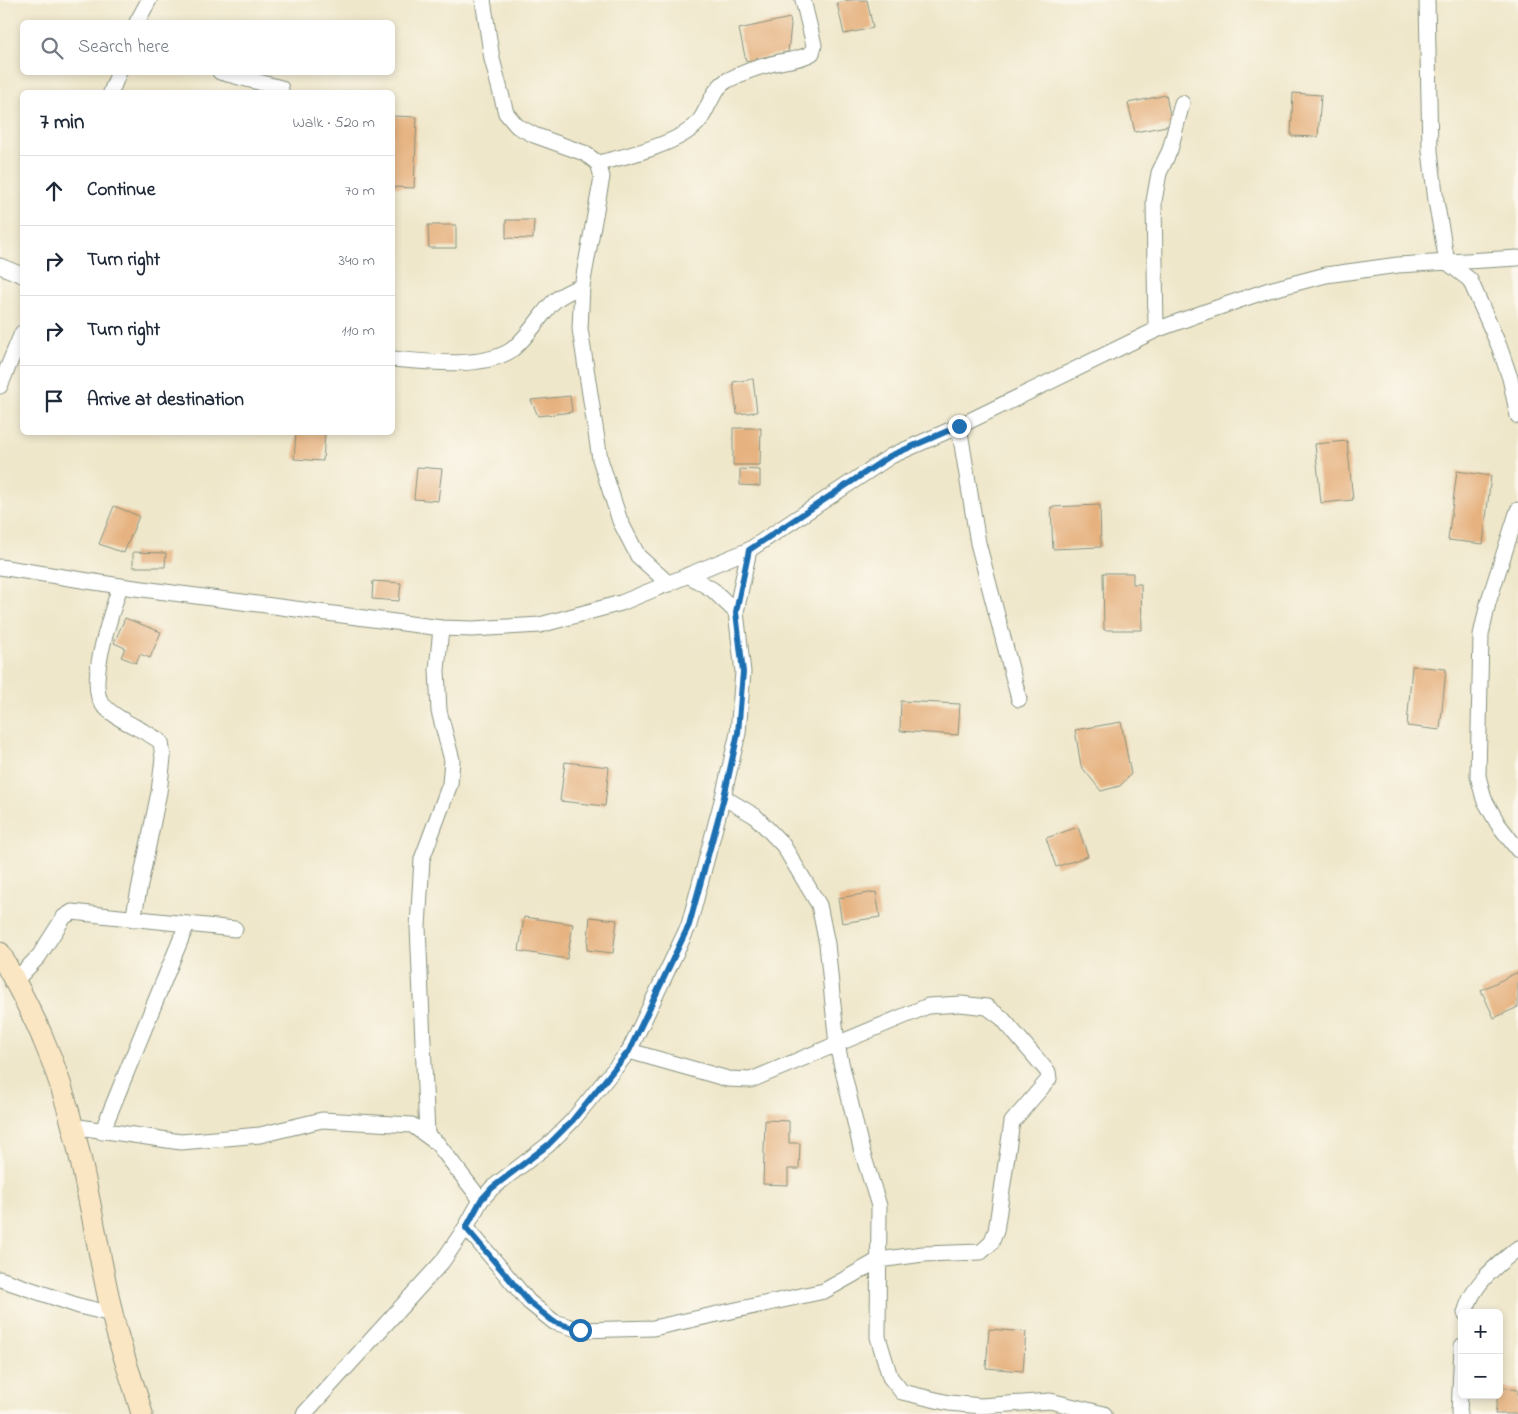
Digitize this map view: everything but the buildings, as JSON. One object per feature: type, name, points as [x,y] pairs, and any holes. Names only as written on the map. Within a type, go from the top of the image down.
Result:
[{"type":"street","points":[[139,20],[148,0]]},
{"type":"street","points":[[483,0],[492,59],[506,113],[517,126],[534,135],[584,153],[598,163],[602,177],[582,286],[580,329],[600,459],[620,521],[638,556],[669,584]]},
{"type":"street","points":[[598,163],[628,156],[676,138],[699,122],[712,96],[726,81],[767,65],[804,57],[812,53],[814,45],[803,0]]},
{"type":"street","points":[[1427,0],[1430,151],[1436,201],[1447,262],[1470,280],[1499,346],[1510,378],[1518,416]]},
{"type":"street","points":[[112,90],[118,75]]},
{"type":"street","points":[[231,75],[280,88]]},
{"type":"street","points":[[1156,330],[1154,200],[1159,173],[1170,150],[1182,103]]},
{"type":"street","points":[[0,567],[120,586],[441,628],[472,629],[540,626],[621,603],[749,550],[890,456],[959,426],[1156,330],[1269,290],[1326,275],[1398,265],[1518,258]]},
{"type":"street","points":[[1470,280],[1481,260]]},
{"type":"street","points":[[0,266],[20,274]]},
{"type":"street","points":[[395,359],[438,363],[488,360],[510,351],[529,333],[549,304],[560,294],[582,286]]},
{"type":"street","points":[[0,386],[20,338]]},
{"type":"street","points":[[959,426],[978,543],[1019,699]]},
{"type":"street","points":[[1518,510],[1490,594],[1481,635],[1478,776],[1484,799],[1498,824],[1518,850]]},
{"type":"street","points":[[304,1414],[442,1262],[466,1228],[481,1200],[492,1188],[548,1145],[572,1121],[629,1051],[689,925],[724,797],[738,733],[743,672],[736,612],[749,550]]},
{"type":"street","points":[[688,575],[713,590],[736,612]]},
{"type":"street","points":[[120,586],[100,651],[98,683],[101,703],[120,720],[145,730],[161,742],[163,758],[159,792],[133,919]]},
{"type":"street","points":[[427,1134],[418,927],[422,859],[450,784],[452,760],[439,711],[437,670],[441,628]]},
{"type":"street","points":[[724,797],[755,816],[783,845],[819,905],[827,944],[838,1045],[861,1148],[879,1206],[878,1337],[890,1377],[902,1392],[948,1404],[980,1406],[1050,1401],[1104,1414]]},
{"type":"street","points":[[15,981],[39,956],[64,917],[72,912],[235,929]]},
{"type":"street","points":[[102,1132],[187,924]]},
{"type":"street","points":[[0,953],[45,1041],[72,1126],[112,1314],[126,1369],[142,1414]]},
{"type":"street","points":[[466,1228],[529,1302],[554,1322],[580,1330],[653,1328],[824,1291],[879,1260],[923,1254],[981,1252],[992,1243],[996,1231],[1012,1122],[1048,1083],[1048,1072],[1002,1018],[987,1007],[961,1004],[928,1006],[751,1080],[728,1079],[629,1051]]},
{"type":"street","points":[[72,1126],[102,1132],[181,1142],[260,1135],[322,1120],[412,1125],[437,1143],[481,1200]]},
{"type":"street","points":[[1466,1309],[1473,1291],[1483,1277],[1518,1248]]},
{"type":"street","points":[[0,1279],[79,1306],[112,1314]]},
{"type":"street","points":[[1459,1414],[1462,1354]]},
{"type":"route","points":[[580,1330],[554,1322],[529,1302],[466,1228],[481,1200],[492,1188],[548,1145],[572,1121],[629,1051],[689,925],[724,797],[738,733],[743,672],[736,612],[749,550],[890,456],[959,426]]}]
